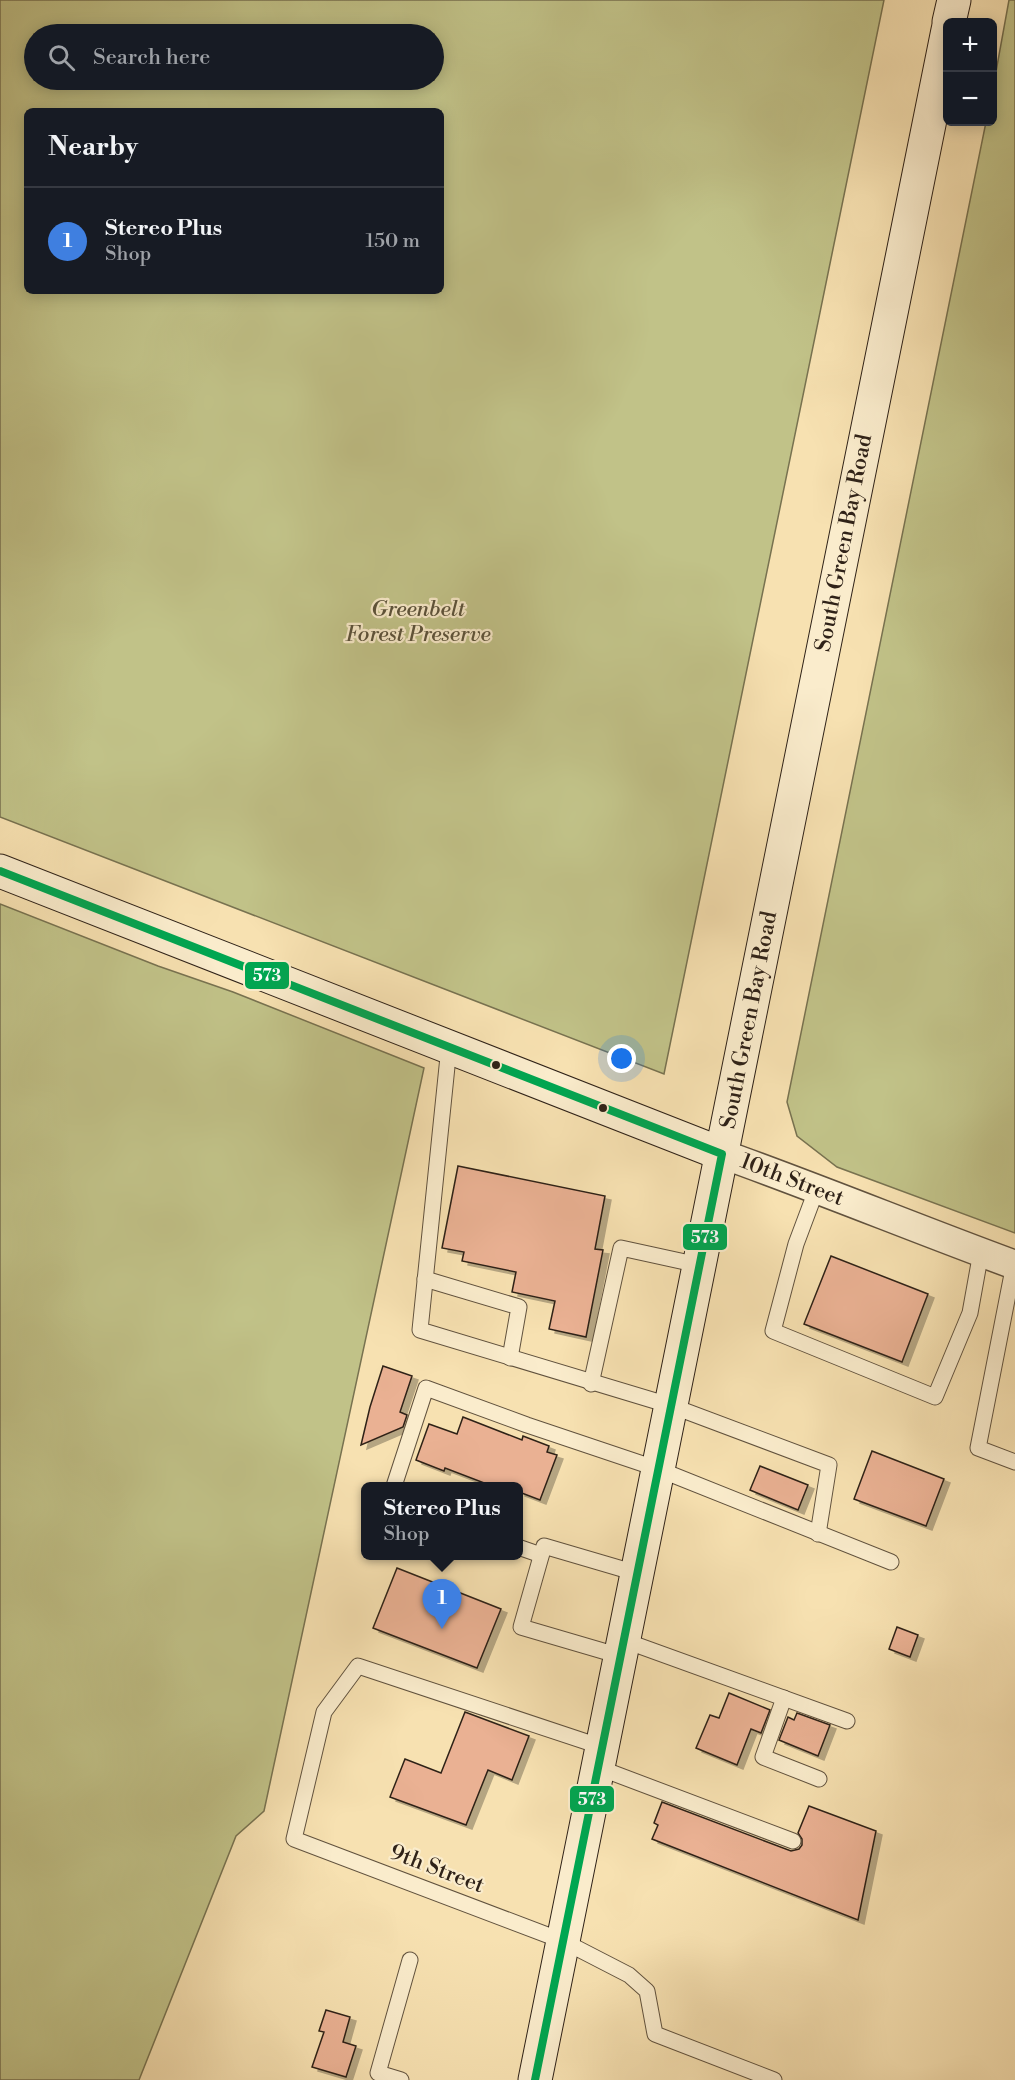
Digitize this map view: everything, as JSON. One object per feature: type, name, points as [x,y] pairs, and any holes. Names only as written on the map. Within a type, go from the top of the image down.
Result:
[{"type":"main road","points":[[950,18],[954,0]]},
{"type":"main road","name":"South Green Bay Road","points":[[535,2080],[943,55]]},
{"type":"main road","name":"10th Street","points":[[0,872],[722,1154]]},
{"type":"street","name":"10th Street","points":[[722,1154],[817,1188],[1015,1265]]},
{"type":"lane","points":[[449,1047],[420,1330],[591,1384],[672,1406],[829,1465],[818,1534]]},
{"type":"lane","points":[[817,1188],[796,1245],[773,1331],[935,1397],[970,1313],[981,1252]]},
{"type":"lane","points":[[591,1384],[621,1248],[699,1265]]},
{"type":"lane","points":[[1015,1265],[978,1448],[1015,1462]]},
{"type":"lane","points":[[425,1280],[519,1307],[510,1358]]},
{"type":"lane","points":[[395,1482],[426,1388],[658,1469],[891,1562]]},
{"type":"lane","points":[[636,1573],[544,1546],[520,1627],[621,1648],[784,1698],[847,1721]]},
{"type":"lane","points":[[523,1548],[541,1555]]},
{"type":"lane","name":"9th Street","points":[[600,1757],[358,1666],[324,1712],[294,1839],[563,1941],[629,1975],[647,1991],[655,2034],[774,2080]]},
{"type":"lane","points":[[784,1698],[763,1757],[819,1779]]},
{"type":"lane","points":[[600,1757],[793,1841]]},
{"type":"lane","points":[[401,2080],[378,2073],[410,1960]]},
{"type":"green space","name":"Greenbelt Forest Preserve","points":[[0,0],[884,0],[664,1074],[0,817]]},
{"type":"green space","points":[[1009,0],[1015,0],[1015,1233],[837,1167],[797,1136],[787,1102],[985,126],[997,126],[997,66]]},
{"type":"green space","points":[[0,904],[158,966],[233,992],[424,1068],[264,1811],[236,1836],[139,2080],[0,2080]]},
{"type":"building","points":[[458,1166],[605,1196],[595,1249],[603,1250],[586,1337],[549,1329],[555,1301],[512,1292],[516,1272],[462,1261],[464,1252],[442,1248]]},
{"type":"building","points":[[831,1256],[928,1294],[902,1362],[804,1324]]},
{"type":"building","points":[[383,1366],[412,1376],[400,1412],[407,1415],[403,1427],[361,1445],[370,1407]]},
{"type":"building","points":[[463,1417],[522,1440],[523,1436],[549,1446],[547,1452],[557,1455],[540,1500],[523,1494],[523,1482],[482,1482],[416,1460],[429,1424],[457,1434]]},
{"type":"building","points":[[872,1451],[944,1479],[926,1526],[854,1499]]},
{"type":"building","points":[[760,1466],[808,1485],[798,1510],[750,1490]]},
{"type":"building","points":[[397,1568],[501,1609],[477,1668],[373,1628]]},
{"type":"building","points":[[897,1627],[918,1635],[910,1657],[889,1649]]},
{"type":"building","points":[[729,1693],[770,1710],[761,1733],[751,1729],[737,1765],[696,1748],[710,1715],[719,1718]]},
{"type":"building","points":[[465,1712],[529,1736],[512,1780],[488,1770],[466,1825],[390,1797],[405,1759],[441,1773]]},
{"type":"building","points":[[797,1713],[830,1725],[818,1756],[779,1740],[788,1717],[794,1720]]},
{"type":"building","points":[[662,1802],[791,1851],[799,1849],[802,1845],[802,1839],[798,1833],[809,1806],[876,1831],[858,1920],[652,1839],[658,1825],[654,1823]]},
{"type":"building","points":[[326,2010],[350,2017],[343,2042],[356,2046],[346,2077],[312,2067],[324,2032],[319,2031]]},
{"type":"transit line","name":"573","points":[[0,871],[722,1154],[535,2080]]},
{"type":"place","name":"Stereo Plus","points":[[442,1629]]}]
